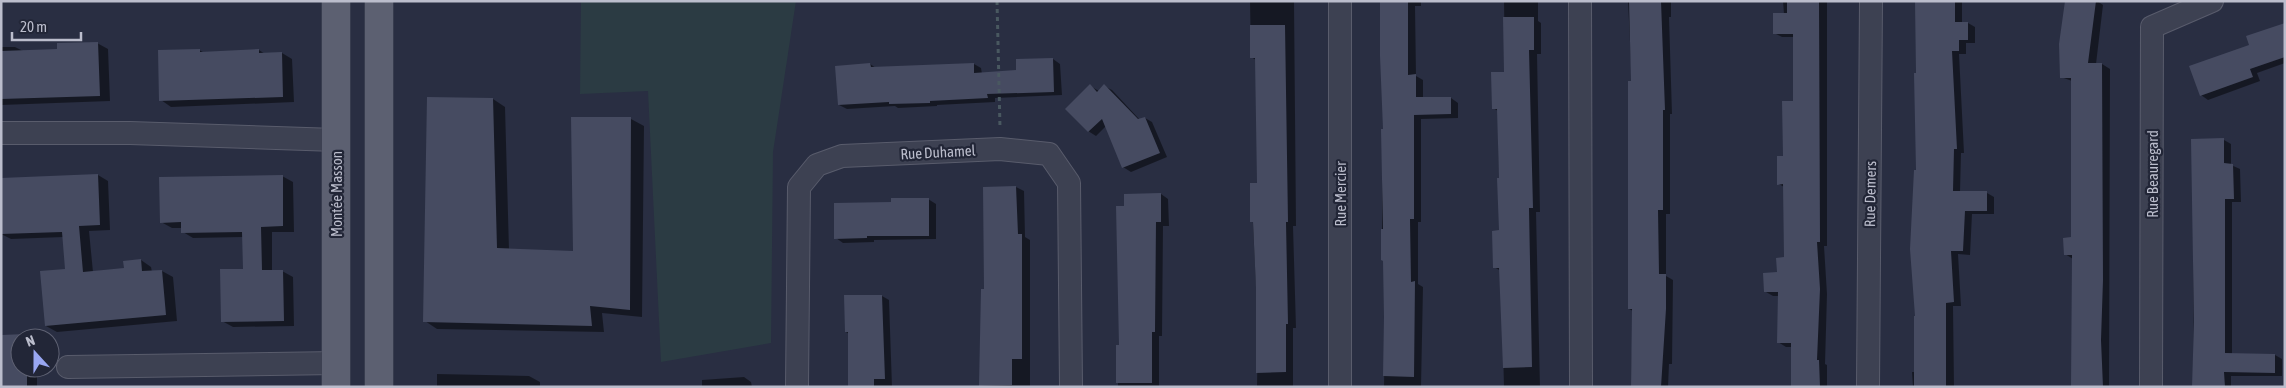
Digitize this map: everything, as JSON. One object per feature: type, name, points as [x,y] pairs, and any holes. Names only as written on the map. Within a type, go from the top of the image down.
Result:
[{"type":"main road","name":"Montée Masson","points":[[336,1],[336,375]]},
{"type":"main road","points":[[378,387],[379,1]]},
{"type":"street","name":"Rue Mercier","points":[[1340,1],[1340,387]]},
{"type":"street","points":[[1580,1],[1581,387]]},
{"type":"street","name":"Rue Demers","points":[[1868,387],[1872,1]]},
{"type":"street","name":"Rue Beauregard","points":[[2152,387],[2152,27],[2212,1]]},
{"type":"street","points":[[1,134],[130,133],[336,140]]},
{"type":"street","name":"Rue Duhamel","points":[[797,387],[799,187],[817,164],[842,156],[1000,149],[1049,154],[1069,183],[1071,387]]},
{"type":"street","points":[[68,367],[336,375]]},
{"type":"path","points":[[996,1],[1000,149]]},
{"type":"shaded area","points":[[581,1],[796,1],[773,152],[771,343],[661,362],[648,91],[580,94]]},
{"type":"building","points":[[1380,1],[1408,1],[1408,75],[1416,74],[1416,97],[1451,97],[1451,114],[1414,115],[1414,219],[1410,219],[1411,282],[1415,281],[1414,377],[1383,376],[1381,129],[1383,129]]},
{"type":"building","points":[[1629,1],[1661,1],[1665,110],[1663,110],[1663,210],[1658,210],[1659,274],[1666,274],[1666,309],[1661,387],[1631,387],[1632,309],[1628,309],[1628,81],[1631,81]]},
{"type":"building","points":[[1787,1],[1819,1],[1820,242],[1817,242],[1820,289],[1817,360],[1819,360],[1820,387],[1791,387],[1791,343],[1777,343],[1778,292],[1764,292],[1763,273],[1777,272],[1776,258],[1784,257],[1783,184],[1777,185],[1777,156],[1783,156],[1782,101],[1793,101],[1793,34],[1773,34],[1773,13],[1787,13]]},
{"type":"building","points":[[1915,1],[1955,1],[1955,22],[1968,22],[1968,40],[1959,40],[1959,51],[1952,51],[1957,149],[1954,149],[1953,191],[1987,191],[1987,211],[1965,211],[1963,251],[1951,251],[1954,302],[1946,303],[1946,386],[1941,387],[1914,387],[1915,316],[1910,249],[1914,170],[1916,170]]},
{"type":"building","points":[[2065,1],[2096,1],[2088,63],[2102,63],[2103,280],[2101,340],[2103,387],[2071,387],[2072,255],[2064,255],[2063,238],[2071,237],[2071,78],[2060,78],[2059,44]]},
{"type":"building","points":[[1503,17],[1534,17],[1534,50],[1529,50],[1533,208],[1529,208],[1532,367],[1503,368],[1499,268],[1493,268],[1492,231],[1499,230],[1497,178],[1499,178],[1497,109],[1492,109],[1491,72],[1504,72]]},
{"type":"building","points":[[2285,23],[2285,57],[2250,69],[2253,77],[2200,96],[2189,66],[2249,45],[2246,36]]},
{"type":"building","points":[[1250,25],[1285,25],[1288,222],[1286,222],[1288,324],[1286,324],[1286,372],[1256,373],[1256,288],[1253,222],[1250,222],[1250,183],[1257,183],[1255,58],[1250,58]]},
{"type":"building","points":[[98,42],[100,96],[1,99],[1,51],[57,49],[57,43]]},
{"type":"building","points":[[200,49],[200,52],[259,49],[259,53],[282,52],[283,97],[159,101],[158,50]]},
{"type":"building","points":[[1053,58],[1054,92],[987,94],[988,98],[930,101],[930,103],[889,104],[889,102],[838,105],[835,66],[870,63],[871,67],[974,63],[974,73],[1016,70],[1016,59]]},
{"type":"building","points":[[1090,84],[1097,92],[1104,84],[1138,119],[1145,117],[1160,153],[1122,168],[1102,119],[1088,132],[1065,109]]},
{"type":"building","points":[[427,97],[493,98],[497,248],[573,251],[571,117],[631,117],[630,310],[590,306],[592,326],[423,322]]},
{"type":"building","points":[[2224,138],[2224,163],[2233,164],[2234,199],[2225,199],[2225,353],[2275,354],[2275,373],[2224,372],[2225,387],[2192,387],[2194,322],[2191,139]]},
{"type":"building","points":[[98,174],[100,225],[79,226],[83,272],[124,268],[123,261],[141,259],[142,271],[162,270],[166,315],[45,326],[40,271],[65,269],[62,232],[1,234],[1,178]]},
{"type":"building","points":[[283,175],[283,226],[261,227],[262,270],[283,270],[284,321],[221,322],[220,269],[243,269],[242,232],[181,233],[181,222],[160,223],[159,177]]},
{"type":"building","points":[[1016,186],[1018,234],[1022,234],[1022,359],[1012,359],[1012,385],[979,386],[981,289],[984,289],[983,187]]},
{"type":"building","points":[[1161,193],[1161,222],[1156,222],[1155,332],[1152,332],[1152,383],[1116,383],[1116,345],[1119,345],[1116,206],[1124,206],[1124,194]]},
{"type":"building","points":[[891,198],[929,198],[929,236],[867,236],[867,238],[834,239],[834,203],[891,202]]},
{"type":"building","points":[[844,295],[882,295],[885,379],[874,379],[874,387],[848,387],[848,332],[845,332]]},
{"type":"building","points":[[1,335],[10,335],[10,378],[27,378],[27,387],[1,387]]}]
